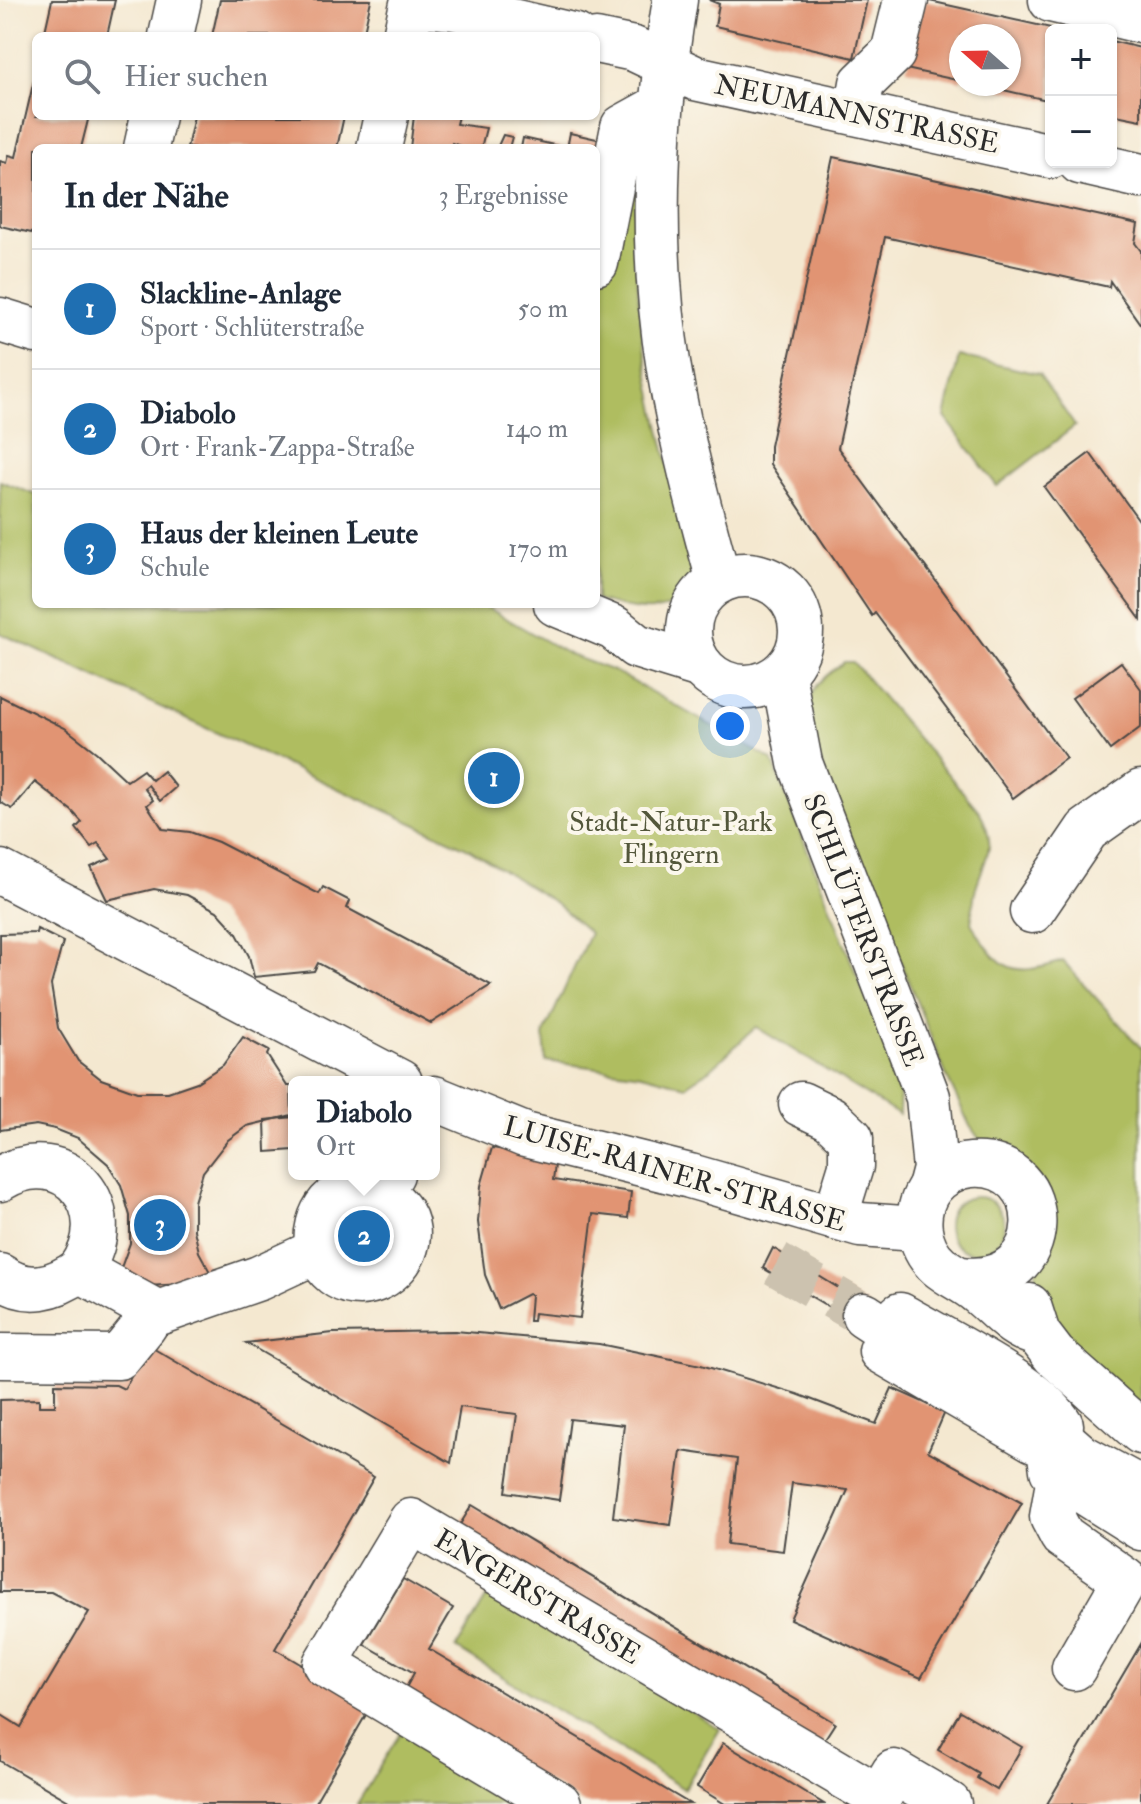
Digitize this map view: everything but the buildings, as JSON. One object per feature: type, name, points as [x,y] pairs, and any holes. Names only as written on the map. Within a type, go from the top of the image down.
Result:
[{"type":"street","points":[[172,32],[179,0]]},
{"type":"street","points":[[675,0],[661,106],[657,236],[668,365],[706,596],[690,639],[718,676]]},
{"type":"street","points":[[857,112],[862,83],[893,53],[906,0]]},
{"type":"street","points":[[1051,0],[1141,21]]},
{"type":"street","points":[[408,20],[455,8],[559,32]]},
{"type":"street","name":"NEUMANNSTRASSE","points":[[600,42],[634,49],[695,78],[1045,155]]},
{"type":"street","points":[[600,243],[623,127],[661,106]]},
{"type":"street","points":[[147,144],[152,120]]},
{"type":"street","points":[[380,144],[385,120]]},
{"type":"street","points":[[1106,168],[1141,176]]},
{"type":"street","points":[[0,320],[32,330]]},
{"type":"street","points":[[566,608],[614,628],[636,646],[718,676],[759,684],[783,674],[798,648],[800,621],[788,596],[767,579],[739,575],[706,596],[614,628]]},
{"type":"street","name":"SCHLÜTERSTRASSE","points":[[783,674],[800,763],[928,1097],[935,1169],[936,1237]]},
{"type":"street","name":"SCHLÜTERSTRASSE","points":[[718,676],[800,763]]},
{"type":"street","points":[[1032,911],[1087,830],[1141,792]]},
{"type":"street","points":[[0,872],[352,1072]]},
{"type":"street","name":"SCHLÜTERSTRASSE","points":[[928,1097],[949,1113],[980,1164]]},
{"type":"street","name":"LUISE-RAINER-STRASSE","points":[[440,1101],[525,1135],[690,1176],[835,1218],[936,1237],[988,1279],[1020,1261]]},
{"type":"street","points":[[801,1104],[830,1118],[851,1138],[851,1166],[835,1218]]},
{"type":"street","points":[[980,1164],[1010,1175],[1030,1200],[1034,1232],[1020,1261],[1019,1277],[1038,1334],[1094,1393],[1141,1432]]},
{"type":"street","name":"LUISE-RAINER-STRASSE","points":[[936,1237],[952,1170],[980,1164]]},
{"type":"street","points":[[0,1179],[19,1169],[37,1167],[69,1176],[83,1189],[97,1222],[95,1240],[80,1270],[64,1282],[45,1288],[25,1287],[0,1276]]},
{"type":"street","points":[[384,1183],[406,1224],[407,1243],[397,1267],[375,1281],[347,1281],[327,1269],[317,1251],[316,1223],[329,1202],[350,1190],[384,1183]]},
{"type":"street","points":[[1038,1334],[1024,1331],[1005,1318],[936,1237],[895,1329],[881,1351],[1055,1452],[1139,1507]]},
{"type":"street","points":[[80,1270],[158,1313],[259,1278],[317,1251]]},
{"type":"street","points":[[0,1356],[119,1357],[145,1325]]},
{"type":"street","points":[[1055,1452],[1052,1517],[1062,1536],[1125,1580],[1074,1668]]},
{"type":"street","name":"ENGERSTRASSE","points":[[559,1804],[325,1664],[411,1521],[877,1801],[894,1772],[949,1804]]},
{"type":"green space","points":[[628,131],[636,131],[637,269],[644,347],[663,442],[694,567],[680,598],[657,610],[628,608],[600,601],[600,270]]},
{"type":"green space","points":[[959,356],[1039,374],[1075,426],[997,486],[945,417]]},
{"type":"green space","name":"Stadt-Natur-Park Flingern","points":[[0,481],[32,493],[32,608],[488,608],[570,655],[614,671],[772,760],[900,1085],[899,1115],[756,1027],[711,1069],[686,1086],[642,1074],[546,1061],[544,1034],[590,933],[556,903],[469,849],[0,633]]},
{"type":"green space","name":"Stadt-Natur-Park Flingern","points":[[844,662],[853,662],[979,811],[988,832],[989,848],[976,889],[971,923],[990,951],[1008,966],[1018,969],[1063,961],[1141,1048],[1141,1406],[1049,1321],[1036,1284],[1036,1258],[987,1150],[970,1126],[947,1077],[807,728],[811,696],[826,676]]},
{"type":"green space","points":[[976,1197],[995,1206],[1004,1225],[995,1244],[976,1253],[957,1244],[948,1225],[957,1206]]},
{"type":"green space","points":[[492,1589],[720,1729],[684,1789],[456,1648]]},
{"type":"green space","points":[[407,1722],[508,1795],[503,1804],[357,1804]]},
{"type":"tunnel","points":[[776,1264],[864,1315]]},
{"type":"place","name":"Slackline-Anlage","points":[[494,778]]},
{"type":"place","name":"Haus der kleinen Leute","points":[[160,1225]]},
{"type":"place","name":"Diabolo","points":[[364,1236]]}]
